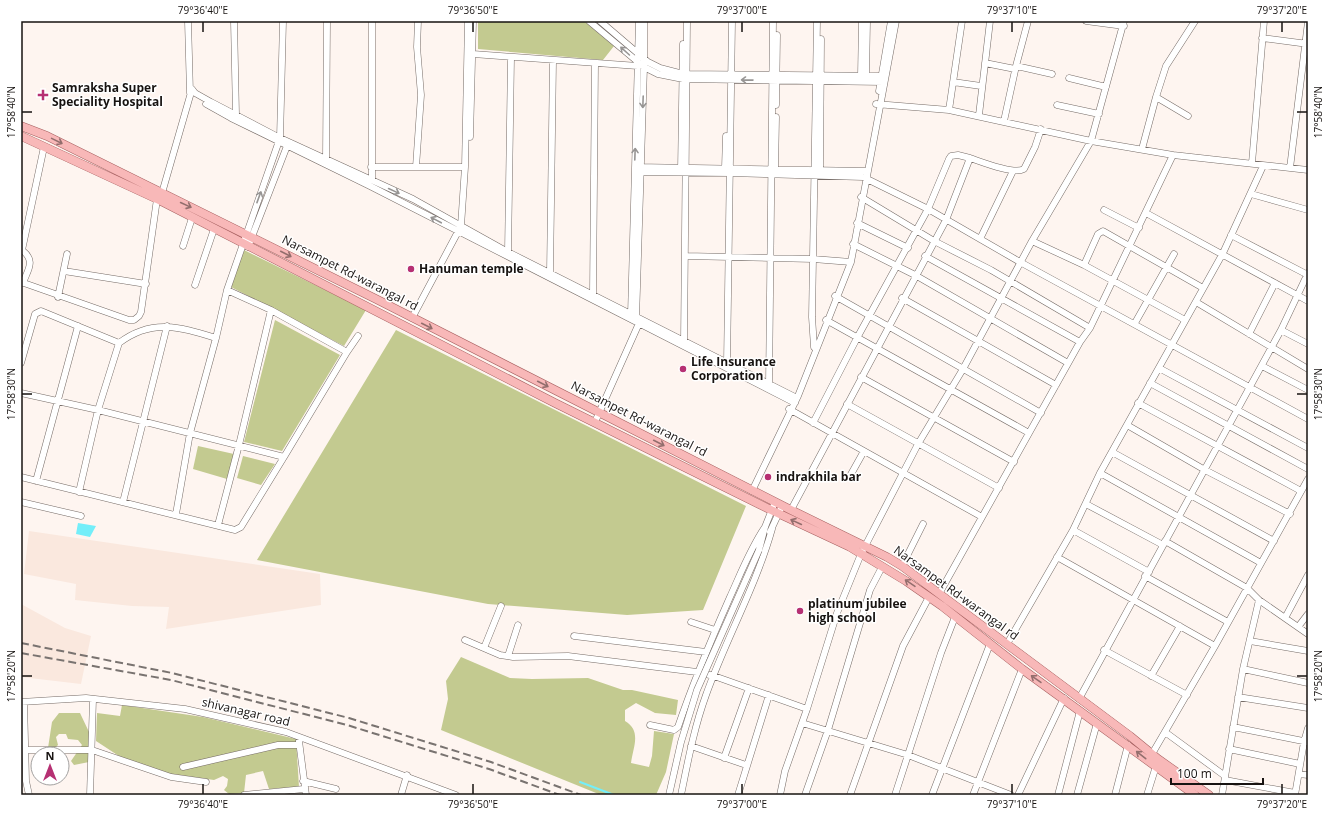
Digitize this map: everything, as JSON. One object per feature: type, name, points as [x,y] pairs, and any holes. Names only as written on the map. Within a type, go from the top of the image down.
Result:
[{"type":"main road","name":"Narsampet Rd-warangal rd","points":[[21,126],[47,136],[159,196],[192,218],[245,245],[394,319],[595,422],[777,508],[862,554],[929,597],[1022,669],[1128,745],[1155,760],[1210,795]]},
{"type":"main road","name":"Narsampet Rd-warangal rd","points":[[21,136],[249,235],[751,490],[777,508],[790,510],[866,546],[902,566],[1130,736],[1195,795]]},
{"type":"street","points":[[44,147],[22,250],[30,256],[31,260],[22,283],[129,320],[134,320],[141,312],[159,196],[193,94],[188,21]]},
{"type":"street","points":[[234,21],[236,115]]},
{"type":"street","points":[[249,235],[280,140],[282,21]]},
{"type":"street","points":[[326,160],[327,21]]},
{"type":"street","points":[[372,21],[372,180]]},
{"type":"street","points":[[416,167],[421,95],[417,47],[418,21]]},
{"type":"street","points":[[461,229],[465,167],[468,21]]},
{"type":"street","points":[[412,318],[461,229],[469,168],[473,21]]},
{"type":"street","points":[[589,21],[641,66],[658,74],[685,77],[729,76],[882,79]]},
{"type":"street","points":[[600,21],[644,59],[660,68],[685,77]]},
{"type":"street","points":[[595,422],[636,319],[641,66],[639,54],[639,21]]},
{"type":"street","points":[[641,66],[644,59],[644,21]]},
{"type":"street","points":[[684,21],[685,77]]},
{"type":"street","points":[[684,343],[686,256],[684,170],[687,21]]},
{"type":"street","points":[[728,365],[729,21]]},
{"type":"street","points":[[729,76],[732,21]]},
{"type":"street","points":[[773,21],[775,77]]},
{"type":"street","points":[[769,386],[777,21]]},
{"type":"street","points":[[817,21],[819,78]]},
{"type":"street","points":[[814,347],[812,317],[813,259],[817,173],[820,21]]},
{"type":"street","points":[[862,21],[863,76]]},
{"type":"street","points":[[863,76],[867,21]]},
{"type":"street","points":[[751,490],[795,400],[850,262],[858,223],[891,21]]},
{"type":"street","points":[[882,79],[896,21]]},
{"type":"street","points":[[949,110],[962,21]]},
{"type":"street","points":[[979,116],[981,86],[990,21]]},
{"type":"street","points":[[1004,121],[1015,67],[1028,21]]},
{"type":"street","points":[[780,795],[786,771],[837,613],[862,554],[918,444],[963,368],[1020,262],[1091,141],[1124,23],[1086,21]]},
{"type":"street","points":[[1142,149],[1156,96],[1166,66],[1195,21]]},
{"type":"street","points":[[1252,164],[1264,21]]},
{"type":"street","points":[[1290,168],[1307,44],[1308,22]]},
{"type":"street","points":[[1262,38],[1307,44]]},
{"type":"street","points":[[473,54],[511,58],[641,66]]},
{"type":"street","points":[[508,252],[511,58]]},
{"type":"street","points":[[550,273],[553,61]]},
{"type":"street","points":[[593,294],[595,63]]},
{"type":"street","points":[[985,63],[1052,74]]},
{"type":"street","points":[[819,78],[863,76],[882,79]]},
{"type":"street","points":[[1069,78],[1106,87]]},
{"type":"street","points":[[953,82],[981,86]]},
{"type":"street","points":[[193,94],[236,115],[280,140],[287,146],[593,294],[636,319]]},
{"type":"street","points":[[193,94],[231,118],[372,180],[413,200],[461,229],[795,400]]},
{"type":"street","points":[[1156,96],[1188,116]]},
{"type":"street","points":[[878,104],[949,110],[1091,141],[1173,154],[1263,166],[1308,170]]},
{"type":"street","points":[[1057,106],[1099,114]]},
{"type":"street","points":[[813,423],[857,338],[918,230],[949,159],[952,156],[958,155],[1013,171],[1024,169],[1035,147],[1041,129]]},
{"type":"street","points":[[176,514],[190,433],[216,338],[227,290],[287,146]]},
{"type":"street","points":[[939,594],[1068,363],[1090,328],[1102,305],[1111,281],[1139,228],[1173,154]]},
{"type":"street","points":[[790,510],[902,298],[946,220],[970,158]]},
{"type":"street","points":[[371,166],[465,167]]},
{"type":"street","points":[[1007,644],[1073,530],[1100,474],[1138,403],[1223,253],[1263,166]]},
{"type":"street","points":[[638,170],[729,170],[865,174],[1020,262],[1102,305],[1308,420]]},
{"type":"street","points":[[980,239],[1013,171]]},
{"type":"street","points":[[1251,194],[1308,210]]},
{"type":"street","points":[[862,197],[934,240],[1090,328]]},
{"type":"street","points":[[1104,210],[1139,228]]},
{"type":"street","points":[[1146,213],[1223,253],[1298,296],[1308,300]]},
{"type":"street","points":[[183,246],[192,218]]},
{"type":"street","points":[[858,223],[908,248]]},
{"type":"street","points":[[195,285],[214,229]]},
{"type":"street","points":[[1084,266],[1098,234],[1102,231],[1203,288]]},
{"type":"street","points":[[1079,699],[1104,650],[1179,518],[1218,447],[1228,425],[1262,366],[1308,274],[1231,235]]},
{"type":"street","points":[[1032,241],[1084,266],[1185,320]]},
{"type":"street","points":[[854,245],[915,275],[1068,363]]},
{"type":"street","points":[[58,296],[67,254]]},
{"type":"street","points":[[1135,324],[1174,254]]},
{"type":"street","points":[[686,256],[813,259],[850,262]]},
{"type":"street","points":[[925,256],[1080,342]]},
{"type":"street","points":[[64,271],[146,284]]},
{"type":"street","points":[[1249,334],[1275,283]]},
{"type":"street","points":[[227,290],[271,310],[347,352]]},
{"type":"street","points":[[836,297],[1041,413]]},
{"type":"street","points":[[902,298],[1056,385]]},
{"type":"street","points":[[1196,302],[1308,369]]},
{"type":"street","points":[[218,526],[271,310]]},
{"type":"street","points":[[21,363],[35,314],[38,312],[44,311],[119,343]]},
{"type":"street","points":[[795,400],[814,347],[826,321]]},
{"type":"street","points":[[826,321],[1029,433]]},
{"type":"street","points":[[36,481],[78,326]]},
{"type":"street","points":[[79,492],[98,410],[119,343],[128,336],[148,328],[166,326],[175,326],[216,338]]},
{"type":"street","points":[[123,502],[166,326]]},
{"type":"street","points":[[1281,330],[1308,344]]},
{"type":"street","points":[[21,477],[176,514],[234,530],[241,527],[358,336]]},
{"type":"street","points":[[1262,366],[1308,390]]},
{"type":"street","points":[[1159,368],[1308,448]]},
{"type":"street","points":[[861,377],[1014,462]]},
{"type":"street","points":[[1150,383],[1308,469]]},
{"type":"street","points":[[21,393],[98,410],[284,457]]},
{"type":"street","points":[[1138,403],[1301,491]]},
{"type":"street","points":[[847,404],[999,488]]},
{"type":"street","points":[[790,410],[982,517]]},
{"type":"street","points":[[1127,425],[1205,470],[1290,514]]},
{"type":"street","points":[[850,476],[864,451]]},
{"type":"street","points":[[1112,452],[1274,541]]},
{"type":"street","points":[[1100,474],[1261,563]]},
{"type":"street","points":[[1148,795],[1155,760],[1165,732],[1290,514],[1308,479]]},
{"type":"street","points":[[21,502],[81,516]]},
{"type":"street","points":[[1086,504],[1164,543],[1247,588],[1259,600],[1308,634]]},
{"type":"street","points":[[650,725],[676,730],[697,672],[752,547],[777,508]]},
{"type":"street","points":[[681,795],[691,746],[714,676],[764,555],[777,508]]},
{"type":"street","points":[[902,566],[923,524]]},
{"type":"street","points":[[759,550],[765,526]]},
{"type":"street","points":[[669,795],[681,742],[697,690],[759,550],[772,528]]},
{"type":"street","points":[[1073,530],[1228,622]]},
{"type":"street","points":[[1057,557],[1215,646]]},
{"type":"street","points":[[805,795],[828,730],[870,590],[882,567]]},
{"type":"street","points":[[1285,618],[1308,576]]},
{"type":"street","points":[[850,795],[903,646],[929,597]]},
{"type":"street","points":[[1222,795],[1243,669],[1259,600]]},
{"type":"street","points":[[484,648],[501,606]]},
{"type":"street","points":[[1298,627],[1308,614]]},
{"type":"street","points":[[895,795],[941,653],[955,617]]},
{"type":"street","points":[[692,622],[715,630]]},
{"type":"street","points":[[508,656],[518,625]]},
{"type":"street","points":[[1151,676],[1180,626]]},
{"type":"street","points":[[574,636],[706,652]]},
{"type":"street","points":[[465,640],[508,656],[524,658],[568,656],[697,672],[714,676],[807,709]]},
{"type":"street","points":[[1250,641],[1308,651]]},
{"type":"street","points":[[932,795],[958,723],[990,644]]},
{"type":"street","points":[[1104,650],[1187,695]]},
{"type":"street","points":[[972,795],[1022,669]]},
{"type":"street","points":[[1243,669],[1308,683]]},
{"type":"street","points":[[724,758],[749,688]]},
{"type":"street","points":[[738,795],[746,765],[769,695]]},
{"type":"street","points":[[1238,697],[1308,708]]},
{"type":"street","points":[[1018,795],[1064,698]]},
{"type":"street","points":[[90,795],[93,699]]},
{"type":"street","name":"shivanagar road","points":[[22,702],[93,699],[185,709],[298,736],[407,776],[443,793],[456,795]]},
{"type":"street","points":[[22,702],[26,750],[26,781],[29,795]]},
{"type":"street","points":[[1058,795],[1080,711]]},
{"type":"street","points":[[802,723],[868,741],[943,767],[1011,795]]},
{"type":"street","points":[[1077,795],[1097,723]]},
{"type":"street","points":[[1233,727],[1306,742]]},
{"type":"street","points":[[1165,732],[1225,778],[1295,794],[1308,728]]},
{"type":"street","points":[[244,795],[305,792],[298,736]]},
{"type":"street","points":[[183,767],[278,745],[299,745]]},
{"type":"street","points":[[1115,795],[1128,745]]},
{"type":"street","points":[[691,746],[746,765]]},
{"type":"street","points":[[1229,749],[1300,764]]},
{"type":"street","points":[[26,750],[92,750],[171,777],[206,782]]},
{"type":"street","points":[[1299,774],[1308,775]]},
{"type":"street","points":[[401,795],[407,776]]},
{"type":"street","points":[[303,781],[336,789]]},
{"type":"shaded area","points":[[29,531],[320,574],[321,605],[166,629],[169,607],[132,606],[75,600],[76,584],[24,574]]},
{"type":"shaded area","points":[[21,604],[65,628],[91,636],[81,684],[21,677]]},
{"type":"green space","points":[[478,21],[584,21],[614,46],[603,60],[478,49]]},
{"type":"green space","points":[[242,249],[366,310],[344,346],[231,287]]},
{"type":"green space","points":[[275,320],[340,355],[282,451],[244,442]]},
{"type":"green space","points":[[396,330],[746,506],[703,610],[627,615],[488,604],[257,560]]},
{"type":"green space","points":[[198,446],[234,454],[227,479],[193,469]]},
{"type":"green space","points":[[243,456],[275,464],[261,485],[237,478]]},
{"type":"green space","points":[[461,657],[510,678],[588,678],[623,690],[632,690],[678,700],[676,715],[655,713],[636,703],[625,710],[625,721],[630,725],[635,734],[631,763],[649,767],[652,756],[654,731],[674,734],[666,772],[656,795],[601,795],[441,730],[448,699],[446,681]]},
{"type":"green space","points":[[122,705],[203,717],[296,739],[299,787],[269,789],[263,771],[246,775],[244,793],[229,794],[224,790],[227,786],[228,779],[223,776],[214,780],[164,773],[125,760],[96,741],[97,713],[120,716]]},
{"type":"green space","points":[[59,713],[80,713],[89,732],[89,762],[74,765],[71,761],[82,745],[78,740],[68,739],[66,734],[59,734],[56,737],[57,746],[48,746],[52,722]]},
{"type":"water","points":[[78,523],[96,526],[90,537],[76,534]]},
{"type":"waterway","points":[[580,782],[614,795]]},
{"type":"railway","points":[[21,643],[172,673],[349,718],[491,762],[581,795]]},
{"type":"railway","points":[[21,653],[171,680],[347,725],[489,769],[560,795]]},
{"type":"place","name":"Samraksha Super Speciality Hospital","points":[[43,95]]},
{"type":"place","name":"Hanuman temple","points":[[411,269]]},
{"type":"place","name":"Life Insurance Corporation","points":[[683,369]]},
{"type":"place","name":"indrakhila bar","points":[[768,477]]},
{"type":"place","name":"platinum jubilee high school","points":[[800,611]]}]
